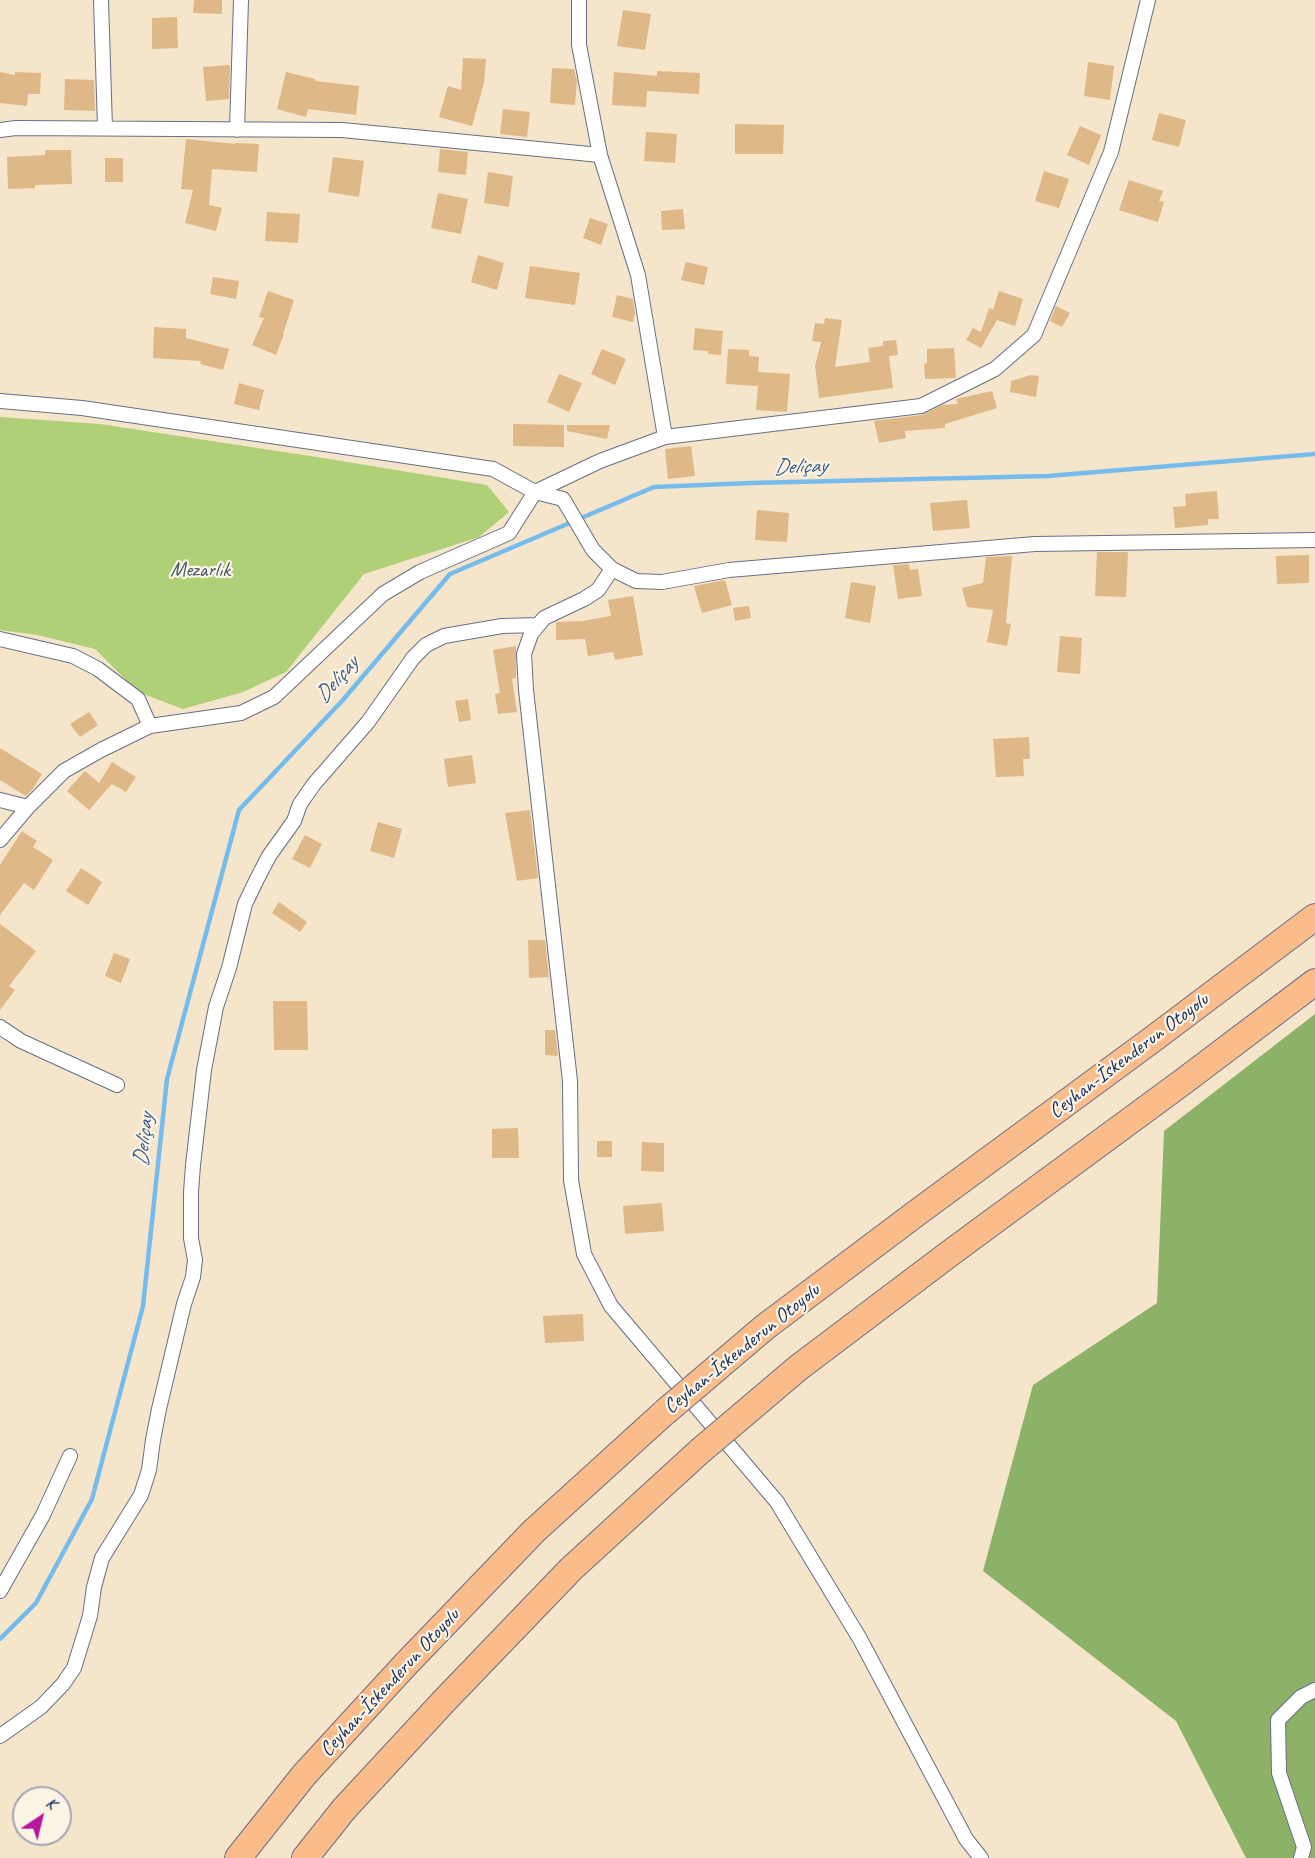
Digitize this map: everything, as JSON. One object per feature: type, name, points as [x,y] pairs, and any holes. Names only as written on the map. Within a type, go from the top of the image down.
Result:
[{"type":"highway","name":"Ceyhan-İskenderun Otoyolu","points":[[238,1858],[304,1775],[406,1664],[534,1531],[665,1412],[765,1327],[1315,917]]},
{"type":"highway","points":[[305,1858],[344,1809],[571,1569],[700,1451],[798,1368],[1315,982]]},
{"type":"street","points":[[101,0],[105,128]]},
{"type":"street","points":[[237,129],[241,0]]},
{"type":"street","points":[[579,0],[579,45],[600,155],[638,275],[664,436]]},
{"type":"street","points":[[0,840],[28,807],[64,771],[101,750],[150,726],[242,713],[274,697],[383,594],[420,572],[509,533],[535,492],[600,461],[664,436],[921,406],[995,369],[1034,335],[1112,152],[1148,0]]},
{"type":"street","points":[[0,130],[16,128],[342,130],[600,155]]},
{"type":"street","points":[[0,401],[82,408],[493,469],[535,492],[563,499],[592,550],[612,569],[636,581],[662,582],[729,570],[1035,544],[1315,540]]},
{"type":"street","points":[[612,569],[598,590],[544,618],[531,634],[524,654],[526,690],[570,1081],[571,1180],[584,1254],[610,1306],[777,1502],[860,1639],[966,1839],[981,1858]]},
{"type":"street","points":[[0,1736],[41,1707],[63,1684],[74,1668],[90,1616],[94,1587],[102,1558],[141,1495],[149,1470],[159,1409],[184,1304],[193,1277],[195,1260],[191,1238],[191,1192],[204,1070],[216,1007],[229,969],[245,904],[257,879],[269,856],[294,821],[300,804],[314,784],[368,722],[413,658],[426,645],[444,636],[502,626],[538,625]]},
{"type":"street","points":[[0,639],[73,656],[98,669],[138,699],[150,726]]},
{"type":"street","points":[[0,800],[28,807]]},
{"type":"street","points":[[0,1027],[21,1041],[117,1085]]},
{"type":"street","points":[[0,1591],[43,1515],[70,1456]]},
{"type":"street","points":[[1301,1858],[1304,1847],[1279,1773],[1278,1720],[1300,1697],[1315,1690]]},
{"type":"green space","name":"Mezarlık","points":[[0,417],[100,424],[487,485],[509,512],[479,537],[364,574],[286,672],[243,692],[183,709],[138,692],[95,649],[37,635],[0,630]]},
{"type":"green space","points":[[1315,1014],[1315,1858],[1246,1858],[1176,1721],[983,1571],[1033,1385],[1157,1303],[1164,1131]]},
{"type":"building","points":[[194,0],[222,0],[222,14],[193,13]]},
{"type":"building","points":[[623,10],[651,14],[645,50],[617,46]]},
{"type":"building","points":[[177,17],[178,48],[152,49],[152,18]]},
{"type":"building","points":[[463,58],[486,59],[484,83],[472,126],[439,117],[448,86],[461,90]]},
{"type":"building","points":[[1088,62],[1114,66],[1110,100],[1084,96]]},
{"type":"building","points":[[230,65],[229,99],[206,101],[203,67]]},
{"type":"building","points":[[552,68],[574,69],[577,81],[575,105],[550,103]]},
{"type":"building","points":[[657,71],[700,73],[699,94],[647,91],[646,107],[612,105],[614,72],[657,76]]},
{"type":"building","points":[[0,72],[15,75],[15,72],[41,73],[40,94],[28,94],[27,106],[0,103]]},
{"type":"building","points":[[286,72],[315,79],[315,81],[359,86],[356,115],[308,109],[306,117],[277,109]]},
{"type":"building","points":[[65,79],[94,80],[95,111],[64,110]]},
{"type":"building","points":[[503,109],[530,112],[527,137],[500,134]]},
{"type":"building","points":[[1159,113],[1186,120],[1179,147],[1152,140]]},
{"type":"building","points":[[735,124],[784,125],[783,154],[735,154]]},
{"type":"building","points":[[1080,126],[1101,135],[1089,165],[1067,155]]},
{"type":"building","points":[[646,132],[677,134],[675,163],[644,161]]},
{"type":"building","points":[[186,139],[259,144],[257,172],[212,169],[209,205],[222,208],[216,231],[185,223],[193,190],[181,189]]},
{"type":"building","points":[[440,149],[468,152],[466,175],[438,172]]},
{"type":"building","points":[[45,150],[71,150],[72,184],[35,185],[35,188],[8,189],[7,157],[45,155]]},
{"type":"building","points":[[333,157],[364,161],[359,197],[328,192]]},
{"type":"building","points":[[105,158],[123,158],[123,182],[105,182]]},
{"type":"building","points":[[1044,171],[1069,179],[1059,208],[1035,201]]},
{"type":"building","points":[[488,172],[513,176],[509,207],[484,203]]},
{"type":"building","points":[[1129,180],[1163,191],[1159,201],[1164,202],[1158,222],[1119,210]]},
{"type":"building","points":[[438,193],[468,199],[461,234],[431,228]]},
{"type":"building","points":[[683,209],[685,229],[662,230],[661,211]]},
{"type":"building","points":[[267,212],[300,214],[298,243],[265,241]]},
{"type":"building","points":[[590,218],[608,224],[601,245],[583,238]]},
{"type":"building","points":[[478,255],[504,263],[497,290],[471,282]]},
{"type":"building","points":[[686,262],[708,267],[704,285],[681,280]]},
{"type":"building","points":[[530,266],[580,273],[575,305],[525,298]]},
{"type":"building","points":[[213,277],[239,281],[236,299],[210,294]]},
{"type":"building","points":[[268,291],[294,300],[276,355],[252,345],[264,318],[259,317]]},
{"type":"building","points":[[999,291],[1023,299],[1015,326],[997,320],[981,348],[966,340],[973,328],[981,332],[989,308],[993,310]]},
{"type":"building","points":[[617,295],[633,299],[635,313],[633,322],[612,317]]},
{"type":"building","points":[[1056,306],[1070,313],[1062,327],[1050,321]]},
{"type":"building","points":[[825,318],[842,320],[835,367],[870,362],[868,348],[883,346],[883,341],[896,340],[898,355],[889,356],[893,388],[819,398],[815,366],[821,342],[812,341],[815,323],[824,324]]},
{"type":"building","points":[[154,327],[186,329],[186,338],[229,349],[223,370],[200,364],[201,361],[153,358]]},
{"type":"building","points":[[695,328],[723,331],[721,355],[693,350]]},
{"type":"building","points":[[954,348],[956,378],[925,379],[924,364],[927,363],[927,349]]},
{"type":"building","points":[[602,349],[626,359],[615,385],[591,374]]},
{"type":"building","points":[[728,349],[749,350],[749,356],[759,357],[758,372],[790,374],[787,412],[756,410],[758,386],[726,384]]},
{"type":"building","points":[[559,374],[582,383],[569,412],[547,402]]},
{"type":"building","points":[[1031,375],[1039,376],[1036,397],[1010,392],[1011,381]]},
{"type":"building","points":[[239,383],[264,390],[259,410],[234,404]]},
{"type":"building","points":[[992,391],[997,408],[945,424],[945,428],[905,431],[906,438],[879,443],[874,421],[922,415],[942,405],[958,404],[956,399]]},
{"type":"building","points":[[513,424],[564,425],[564,447],[513,446]]},
{"type":"building","points":[[567,425],[610,425],[607,439],[567,431]]},
{"type":"building","points":[[691,446],[695,476],[668,479],[665,449]]},
{"type":"building","points":[[1217,491],[1219,519],[1208,519],[1208,525],[1175,528],[1173,507],[1186,506],[1185,494]]},
{"type":"building","points":[[967,500],[970,528],[933,531],[930,503]]},
{"type":"building","points":[[757,510],[789,513],[787,542],[755,540]]},
{"type":"building","points":[[1097,552],[1128,552],[1126,597],[1095,596]]},
{"type":"building","points":[[1309,555],[1309,583],[1277,584],[1276,556]]},
{"type":"building","points":[[1012,556],[1006,623],[1011,624],[1007,646],[987,642],[993,610],[967,607],[962,588],[983,583],[986,557]]},
{"type":"building","points":[[909,564],[910,570],[918,569],[922,596],[898,599],[893,565]]},
{"type":"building","points":[[725,580],[732,605],[702,613],[694,586]]},
{"type":"building","points":[[851,582],[876,586],[870,623],[845,618]]},
{"type":"building","points":[[633,596],[643,655],[615,660],[613,652],[588,656],[585,639],[556,640],[556,622],[582,621],[611,616],[608,600]]},
{"type":"building","points":[[749,606],[751,618],[735,621],[733,608]]},
{"type":"building","points":[[1060,636],[1082,638],[1080,674],[1057,672]]},
{"type":"building","points":[[516,646],[516,678],[512,679],[517,712],[498,714],[495,694],[500,693],[493,650]]},
{"type":"building","points":[[468,699],[471,720],[459,722],[455,701]]},
{"type":"building","points":[[89,712],[98,725],[80,737],[70,724]]},
{"type":"building","points":[[1029,737],[1030,759],[1023,759],[1024,776],[996,777],[993,739]]},
{"type":"building","points":[[0,748],[42,774],[26,796],[0,780]]},
{"type":"building","points":[[472,755],[476,783],[448,787],[444,759]]},
{"type":"building","points":[[112,762],[136,777],[126,792],[112,784],[89,810],[67,791],[85,771],[99,783]]},
{"type":"building","points":[[530,810],[538,878],[517,881],[505,813]]},
{"type":"building","points":[[378,822],[402,829],[394,858],[370,851]]},
{"type":"building","points":[[22,831],[37,841],[33,847],[53,860],[34,890],[24,883],[0,915],[0,865]]},
{"type":"building","points":[[305,835],[322,844],[310,868],[292,859]]},
{"type":"building","points":[[81,868],[102,882],[88,905],[66,891]]},
{"type":"building","points":[[279,902],[307,922],[300,932],[272,913]]},
{"type":"building","points":[[0,924],[36,951],[9,986],[15,990],[0,1010]]},
{"type":"building","points":[[528,940],[545,940],[549,977],[529,978]]},
{"type":"building","points":[[114,953],[130,959],[121,983],[105,976]]},
{"type":"building","points":[[273,1001],[307,1001],[308,1050],[274,1050]]},
{"type":"building","points":[[545,1030],[555,1030],[558,1056],[545,1055]]},
{"type":"building","points":[[518,1128],[519,1158],[492,1158],[492,1129]]},
{"type":"building","points":[[597,1141],[612,1141],[612,1157],[597,1157]]},
{"type":"building","points":[[642,1142],[664,1143],[664,1172],[641,1171]]},
{"type":"building","points":[[662,1203],[664,1231],[625,1234],[623,1206]]},
{"type":"building","points":[[583,1314],[584,1341],[545,1343],[543,1316]]},
{"type":"waterway","name":"Deliçay","points":[[0,1639],[36,1603],[92,1499],[143,1306],[167,1079],[239,810],[342,701],[450,574],[654,487],[1048,476],[1315,454]]}]
